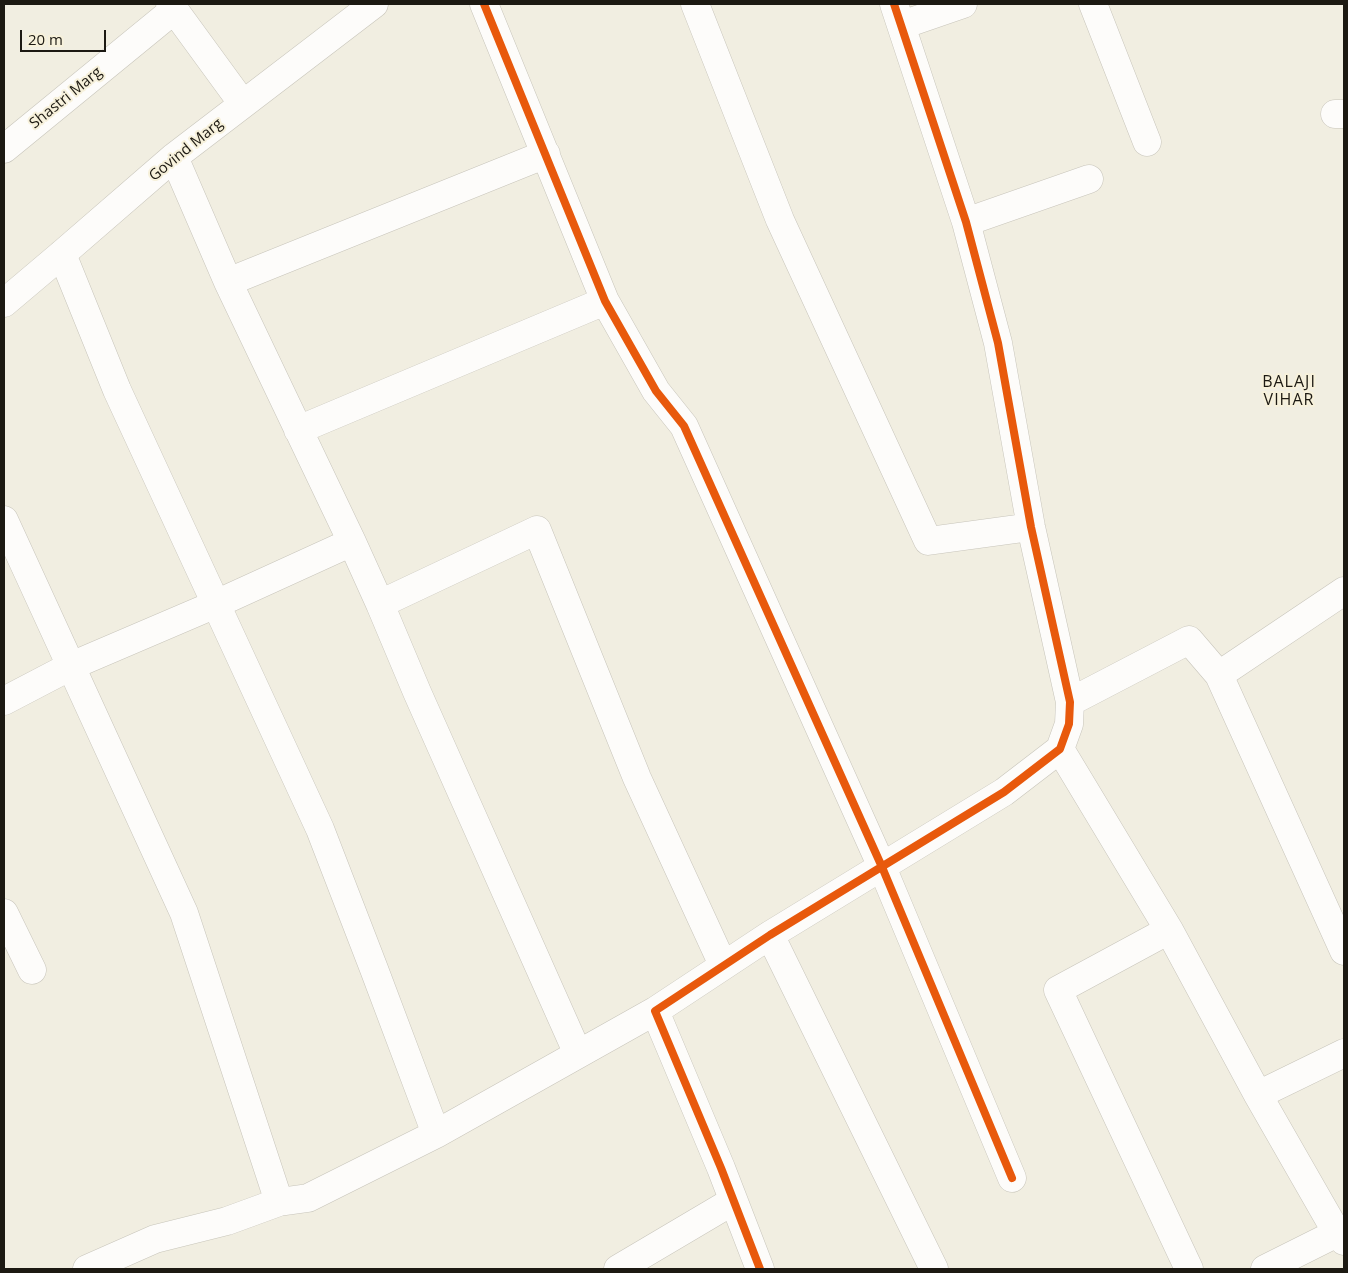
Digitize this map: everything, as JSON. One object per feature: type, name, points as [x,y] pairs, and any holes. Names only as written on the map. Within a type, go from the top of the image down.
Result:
[{"type":"street","name":"Govind Marg","points":[[4,303],[174,157],[374,4]]},
{"type":"street","points":[[484,4],[606,301],[656,391],[684,426],[882,867],[1012,1178]]},
{"type":"street","points":[[695,4],[780,220],[928,541],[1031,527]]},
{"type":"street","points":[[87,1269],[155,1239],[227,1221],[279,1202],[308,1198],[436,1134],[655,1011],[770,935],[1004,792],[1060,749],[1069,724],[1070,702],[1031,527],[998,343],[966,222],[898,14],[963,4]]},
{"type":"street","points":[[1092,4],[1147,142]]},
{"type":"street","points":[[172,7],[244,104]]},
{"type":"street","name":"Shastri Marg","points":[[4,149],[172,7]]},
{"type":"street","points":[[228,282],[546,154]]},
{"type":"street","points":[[174,157],[228,282],[380,604],[417,692],[578,1054]]},
{"type":"street","points":[[966,222],[1089,179]]},
{"type":"street","points":[[62,254],[117,390],[320,829],[436,1134]]},
{"type":"street","points":[[298,430],[606,301]]},
{"type":"street","points":[[4,520],[184,912],[279,1202]]},
{"type":"street","points":[[380,604],[537,530],[637,778],[723,965]]},
{"type":"street","points":[[4,702],[71,666],[216,604],[352,542]]},
{"type":"street","points":[[1219,675],[1344,591]]},
{"type":"street","points":[[1070,702],[1189,640],[1219,675],[1344,951]]},
{"type":"street","points":[[1060,749],[1169,930],[1258,1094],[1340,1237],[1265,1269]]},
{"type":"street","points":[[4,913],[32,970]]},
{"type":"street","points":[[1169,930],[1058,990],[1189,1269]]},
{"type":"street","points":[[770,935],[934,1269]]},
{"type":"street","points":[[655,1011],[721,1168],[760,1269]]},
{"type":"street","points":[[1258,1094],[1344,1053]]},
{"type":"street","points":[[618,1269],[733,1202]]},
{"type":"cycle path","points":[[484,4],[605,301],[656,391],[684,426],[882,867],[1012,1178]]},
{"type":"cycle path","points":[[760,1269],[721,1168],[655,1011],[770,935],[1004,792],[1060,749],[1069,724],[1070,702],[1031,527],[998,343],[966,222],[894,4]]},
{"type":"district","name":"BALAJI VIHAR","points":[[1289,391]]}]
